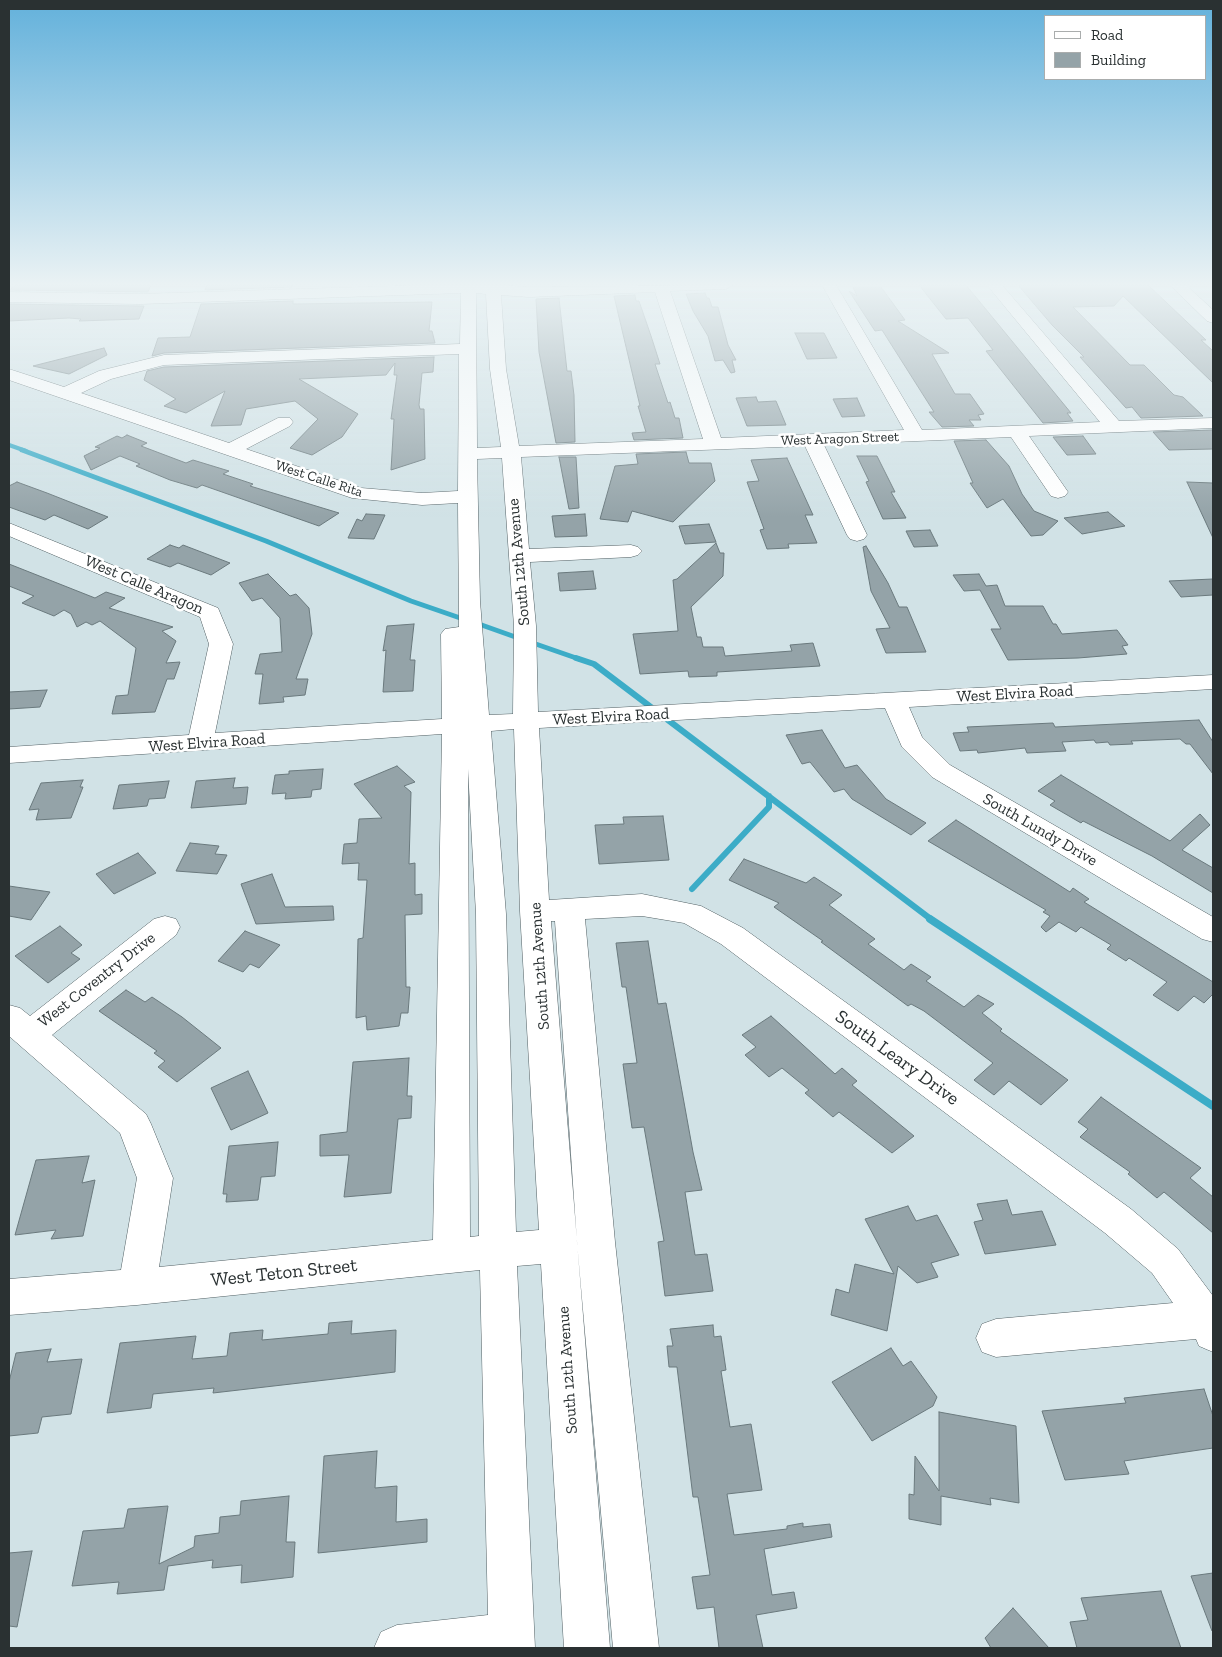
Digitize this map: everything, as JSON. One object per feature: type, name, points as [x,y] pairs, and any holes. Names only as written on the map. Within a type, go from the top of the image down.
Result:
[{"type":"street","points":[[64,394],[105,375],[155,362]]},
{"type":"street","points":[[459,497],[468,454],[467,362]]},
{"type":"street","name":"South 12th Avenue","points":[[498,362],[498,369],[517,452]]},
{"type":"street","points":[[686,362],[714,444]]},
{"type":"street","points":[[874,362],[916,435]]},
{"type":"street","points":[[1059,362],[1114,427]]},
{"type":"street","name":"West Calle Rita","points":[[9,374],[359,494],[422,499],[459,497]]},
{"type":"street","points":[[451,1256],[466,725],[471,632],[451,381],[467,380]]},
{"type":"street","name":"South 12th Avenue","points":[[519,394],[517,452],[520,556],[526,640],[526,721],[597,1252],[636,1648]]},
{"type":"street","points":[[232,449],[284,422]]},
{"type":"street","name":"West Aragon Street","points":[[468,454],[1213,423]]},
{"type":"street","points":[[1016,431],[1058,492]]},
{"type":"street","points":[[812,440],[857,535]]},
{"type":"street","name":"West Calle Aragon","points":[[9,529],[210,613],[221,644],[200,743]]},
{"type":"street","points":[[520,556],[631,551]]},
{"type":"street","name":"West Elvira Road","points":[[9,755],[526,721],[894,702],[1213,682]]},
{"type":"street","name":"South Lundy Drive","points":[[894,702],[911,741],[941,771],[1213,931]]},
{"type":"street","points":[[397,1648],[512,1642],[498,1252],[491,914],[466,725]]},
{"type":"street","name":"South Leary Drive","points":[[552,910],[642,905],[691,914],[732,936],[1118,1222],[1165,1261],[1210,1326]]},
{"type":"street","name":"South 12th Avenue","points":[[552,910],[559,1245],[587,1648]]},
{"type":"street","name":"West Coventry Drive","points":[[137,1287],[155,1178],[134,1124],[19,1026],[165,927]]},
{"type":"street","name":"West Teton Street","points":[[9,1297],[137,1287],[559,1245]]},
{"type":"street","name":"South Leary Drive","points":[[996,1338],[1210,1326]]},
{"type":"building","points":[[47,362],[92,362],[69,374],[33,366]]},
{"type":"building","points":[[290,362],[434,362],[433,372],[422,373],[419,405],[420,409],[424,409],[425,459],[391,470],[394,419],[391,419],[397,375],[394,375],[395,363],[386,375],[299,379],[358,414],[342,437],[312,455],[290,448],[318,419],[295,401],[246,409],[241,425],[211,426],[225,391],[186,413],[164,406],[176,399],[144,380],[147,371],[164,367]]},
{"type":"building","points":[[541,362],[566,362],[567,371],[571,371],[574,395],[575,442],[556,443]]},
{"type":"building","points":[[630,362],[659,362],[660,364],[655,364],[668,403],[670,402],[675,418],[679,418],[683,438],[634,440],[632,433],[646,432],[638,406],[640,406]]},
{"type":"building","points":[[724,362],[733,362],[735,372],[731,373]]},
{"type":"building","points":[[902,362],[937,362],[955,394],[970,394],[984,414],[978,415],[981,420],[969,420],[974,426],[942,427],[929,412],[934,412]]},
{"type":"building","points":[[995,362],[1029,362],[1071,413],[1067,413],[1073,421],[1043,423]]},
{"type":"building","points":[[1085,362],[1127,362],[1130,365],[1144,365],[1174,395],[1183,397],[1203,416],[1141,418],[1132,407],[1126,408]]},
{"type":"building","points":[[1192,362],[1213,362],[1213,383]]},
{"type":"building","points":[[756,397],[758,402],[776,401],[786,425],[747,426],[736,398]]},
{"type":"building","points":[[857,398],[865,416],[842,417],[833,399]]},
{"type":"building","points":[[1213,430],[1213,449],[1169,450],[1153,432]]},
{"type":"building","points":[[127,435],[147,443],[141,446],[186,463],[193,460],[229,471],[223,474],[253,484],[250,486],[339,513],[319,526],[202,485],[197,488],[170,480],[136,466],[140,464],[120,456],[91,470],[84,456],[100,448],[95,447],[117,436],[122,438]]},
{"type":"building","points":[[1083,436],[1096,454],[1067,455],[1053,437]]},
{"type":"building","points":[[986,440],[1009,466],[1022,494],[1034,511],[1058,521],[1043,535],[1031,536],[1003,499],[987,508],[970,483],[973,483],[954,441]]},
{"type":"building","points":[[686,452],[689,463],[711,463],[715,481],[673,522],[632,511],[628,522],[600,519],[615,466],[638,464],[636,454]]},
{"type":"building","points":[[857,456],[877,456],[895,492],[891,492],[906,518],[883,519],[866,482],[869,481]]},
{"type":"building","points":[[559,457],[576,457],[579,508],[569,509]]},
{"type":"building","points":[[787,458],[813,515],[805,515],[817,543],[788,544],[789,548],[767,549],[760,530],[764,529],[747,482],[759,481],[751,460]]},
{"type":"building","points":[[17,482],[108,517],[88,529],[54,515],[45,520],[9,507],[9,486]]},
{"type":"building","points":[[1187,482],[1213,483],[1213,538]]},
{"type":"building","points":[[1108,512],[1125,526],[1082,534],[1064,518]]},
{"type":"building","points":[[366,514],[385,515],[374,539],[348,538],[357,519],[362,521]]},
{"type":"building","points":[[585,514],[587,536],[555,537],[552,516]]},
{"type":"building","points":[[709,524],[716,542],[685,544],[679,526]]},
{"type":"building","points":[[930,530],[938,546],[914,547],[906,531]]},
{"type":"building","points":[[716,543],[720,553],[724,553],[723,576],[691,607],[697,637],[701,637],[703,647],[723,647],[725,656],[792,651],[790,645],[813,643],[820,666],[717,672],[717,676],[689,677],[688,671],[640,674],[633,634],[678,631],[673,580],[677,579]]},
{"type":"building","points":[[170,545],[179,548],[183,545],[230,563],[211,575],[178,563],[170,567],[147,559]]},
{"type":"building","points":[[866,546],[888,583],[899,607],[907,607],[926,652],[886,653],[876,629],[890,628],[871,591],[863,547]]},
{"type":"building","points":[[9,564],[95,598],[106,592],[125,598],[109,608],[173,627],[162,631],[176,641],[166,663],[180,662],[174,679],[167,679],[155,712],[112,714],[116,696],[128,695],[136,648],[100,621],[92,625],[86,622],[77,627],[71,614],[64,610],[54,616],[22,603],[34,596],[9,586]]},
{"type":"building","points":[[593,571],[596,589],[560,591],[558,573]]},
{"type":"building","points":[[268,574],[290,596],[296,594],[309,608],[312,634],[296,679],[308,679],[305,695],[283,697],[284,702],[259,704],[263,674],[255,674],[260,654],[282,652],[280,618],[262,598],[252,601],[239,583]]},
{"type":"building","points":[[979,574],[986,586],[997,585],[1005,606],[1043,606],[1053,624],[1056,624],[1062,634],[1117,630],[1128,645],[1122,646],[1127,654],[1078,658],[1008,660],[991,629],[1001,629],[980,590],[964,591],[953,575]]},
{"type":"building","points":[[1213,579],[1213,595],[1181,597],[1169,581]]},
{"type":"building","points":[[414,624],[410,660],[415,660],[413,691],[383,692],[386,650],[383,651],[387,626]]},
{"type":"building","points":[[47,690],[40,707],[9,709],[9,692]]},
{"type":"building","points":[[1199,720],[1213,742],[1213,774],[1190,744],[1186,744],[1180,739],[1131,741],[1133,744],[1110,745],[1108,742],[1096,743],[1094,740],[1062,742],[1066,751],[1027,753],[1025,748],[978,753],[977,750],[960,751],[953,733],[969,732],[967,727],[1053,723],[1055,727]]},
{"type":"building","points":[[822,730],[845,768],[857,765],[886,799],[926,823],[911,835],[852,799],[844,789],[834,792],[810,762],[802,764],[786,735]]},
{"type":"building","points":[[397,766],[415,782],[404,786],[411,792],[409,864],[415,863],[415,895],[422,894],[422,914],[405,915],[406,987],[410,987],[408,1013],[401,1013],[399,1026],[367,1030],[366,1016],[356,1018],[358,939],[363,938],[367,880],[358,880],[359,863],[342,864],[344,844],[357,843],[359,819],[382,818],[354,784]]},
{"type":"building","points":[[323,769],[321,789],[312,790],[311,797],[285,799],[286,793],[272,794],[275,775],[289,774],[289,771]]},
{"type":"building","points":[[1061,775],[1170,841],[1200,814],[1210,825],[1182,850],[1213,868],[1213,893],[1152,856],[1083,821],[1081,823],[1050,805],[1055,801],[1038,791]]},
{"type":"building","points":[[235,778],[233,788],[248,787],[246,804],[191,808],[196,781]]},
{"type":"building","points":[[83,780],[80,787],[83,787],[71,818],[36,820],[39,809],[29,810],[41,783]]},
{"type":"building","points":[[169,781],[165,798],[149,799],[147,806],[113,809],[119,785]]},
{"type":"building","points":[[663,816],[669,860],[599,864],[595,825],[624,824],[623,817]]},
{"type":"building","points":[[956,820],[1070,892],[1073,888],[1089,899],[1084,902],[1213,982],[1213,994],[1204,1003],[1194,996],[1178,1011],[1153,995],[1167,982],[1129,958],[1126,961],[1107,949],[1111,945],[1081,927],[1076,932],[1059,922],[1046,932],[1041,927],[1050,916],[1043,912],[1046,910],[928,841]]},
{"type":"building","points":[[190,843],[219,846],[215,854],[227,855],[217,874],[176,871]]},
{"type":"building","points":[[138,853],[156,873],[114,894],[96,874]]},
{"type":"building","points":[[744,859],[806,883],[814,877],[842,895],[829,905],[875,939],[868,944],[904,970],[911,964],[931,977],[926,981],[964,1007],[978,995],[994,1004],[982,1013],[1002,1029],[1000,1031],[1068,1080],[1041,1105],[1009,1081],[994,1095],[974,1080],[993,1063],[924,1011],[911,1004],[908,1006],[821,942],[823,941],[774,907],[779,903],[729,880]]},
{"type":"building","points":[[272,874],[285,907],[333,906],[334,920],[256,924],[241,884]]},
{"type":"building","points":[[9,886],[50,892],[31,920],[9,916]]},
{"type":"building","points":[[60,926],[82,945],[71,953],[80,959],[48,983],[15,956]]},
{"type":"building","points":[[245,931],[280,945],[259,968],[250,964],[243,972],[218,961]]},
{"type":"building","points":[[648,941],[658,1004],[666,1003],[693,1152],[702,1190],[685,1192],[695,1255],[707,1254],[713,1291],[665,1296],[658,1242],[664,1241],[644,1127],[632,1128],[623,1064],[637,1063],[626,987],[622,987],[616,943]]},
{"type":"building","points":[[126,990],[145,1002],[152,997],[182,1017],[221,1048],[177,1082],[158,1067],[165,1061],[154,1053],[157,1051],[99,1011]]},
{"type":"building","points":[[771,1016],[835,1074],[842,1068],[857,1081],[852,1085],[914,1136],[892,1153],[839,1112],[833,1117],[805,1093],[809,1090],[782,1068],[769,1077],[745,1055],[756,1047],[742,1035]]},
{"type":"building","points":[[409,1058],[407,1096],[412,1096],[411,1118],[398,1119],[391,1193],[344,1197],[349,1155],[320,1156],[320,1135],[347,1132],[353,1062]]},
{"type":"building","points":[[248,1071],[268,1113],[231,1130],[211,1088]]},
{"type":"building","points":[[1101,1097],[1201,1168],[1190,1178],[1213,1197],[1213,1233],[1164,1192],[1157,1198],[1128,1174],[1130,1172],[1080,1137],[1088,1129],[1078,1122]]},
{"type":"building","points":[[278,1142],[275,1176],[261,1177],[258,1200],[226,1202],[227,1194],[223,1194],[229,1146]]},
{"type":"building","points":[[89,1156],[82,1183],[95,1180],[83,1236],[51,1239],[56,1230],[15,1235],[36,1160]]},
{"type":"building","points":[[1007,1200],[1012,1215],[1042,1211],[1056,1245],[985,1254],[974,1222],[983,1220],[977,1204]]},
{"type":"building","points":[[908,1206],[916,1221],[937,1215],[959,1255],[931,1263],[938,1277],[917,1283],[898,1266],[887,1331],[831,1315],[836,1289],[849,1293],[855,1264],[894,1274],[865,1219]]},
{"type":"building","points":[[352,1321],[351,1334],[396,1330],[395,1372],[213,1393],[214,1388],[153,1394],[151,1408],[107,1413],[120,1343],[196,1336],[192,1359],[227,1356],[230,1333],[263,1330],[262,1340],[328,1334],[329,1323]]},
{"type":"building","points":[[713,1325],[714,1337],[721,1336],[726,1370],[721,1371],[730,1427],[751,1424],[762,1490],[727,1494],[734,1535],[787,1529],[787,1526],[803,1523],[803,1527],[830,1524],[832,1537],[764,1549],[772,1595],[794,1592],[797,1608],[756,1615],[763,1648],[719,1648],[714,1607],[697,1609],[692,1577],[710,1575],[698,1497],[693,1497],[677,1367],[669,1367],[667,1346],[673,1346],[670,1329]]},
{"type":"building","points":[[891,1348],[903,1366],[911,1361],[937,1397],[933,1406],[872,1441],[832,1382]]},
{"type":"building","points":[[51,1349],[47,1362],[82,1359],[71,1414],[42,1417],[38,1433],[9,1436],[9,1382],[16,1353]]},
{"type":"building","points":[[1204,1389],[1213,1416],[1213,1448],[1124,1461],[1129,1474],[1065,1480],[1042,1411],[1126,1403],[1124,1398]]},
{"type":"building","points":[[939,1412],[1016,1426],[1019,1503],[990,1498],[991,1505],[941,1496],[941,1525],[909,1519],[909,1494],[914,1495],[915,1456],[939,1491]]},
{"type":"building","points":[[377,1451],[375,1488],[397,1486],[396,1522],[427,1519],[427,1542],[318,1553],[324,1456]]},
{"type":"building","points":[[289,1496],[286,1542],[295,1542],[293,1577],[241,1583],[242,1565],[212,1568],[213,1560],[168,1566],[164,1590],[117,1594],[119,1582],[72,1586],[83,1531],[124,1528],[128,1509],[168,1506],[159,1564],[194,1547],[195,1536],[219,1533],[220,1517],[240,1515],[241,1501]]},
{"type":"building","points":[[32,1551],[17,1627],[9,1626],[9,1553]]},
{"type":"building","points":[[1213,1573],[1213,1631],[1212,1631],[1191,1576]]},
{"type":"building","points":[[1161,1591],[1181,1648],[1077,1648],[1070,1622],[1088,1620],[1081,1598]]},
{"type":"building","points":[[1013,1608],[1049,1648],[991,1648],[985,1638]]},
{"type":"waterway","points":[[9,445],[26,451]]},
{"type":"waterway","points":[[22,450],[266,541],[411,601],[466,620]]},
{"type":"waterway","points":[[476,623],[521,639]]},
{"type":"waterway","points":[[530,642],[579,659]]},
{"type":"waterway","points":[[579,659],[594,664],[769,797]]},
{"type":"waterway","points":[[692,889],[769,807],[769,797]]},
{"type":"waterway","points":[[769,797],[932,920]]},
{"type":"waterway","points":[[930,919],[1213,1106]]}]
